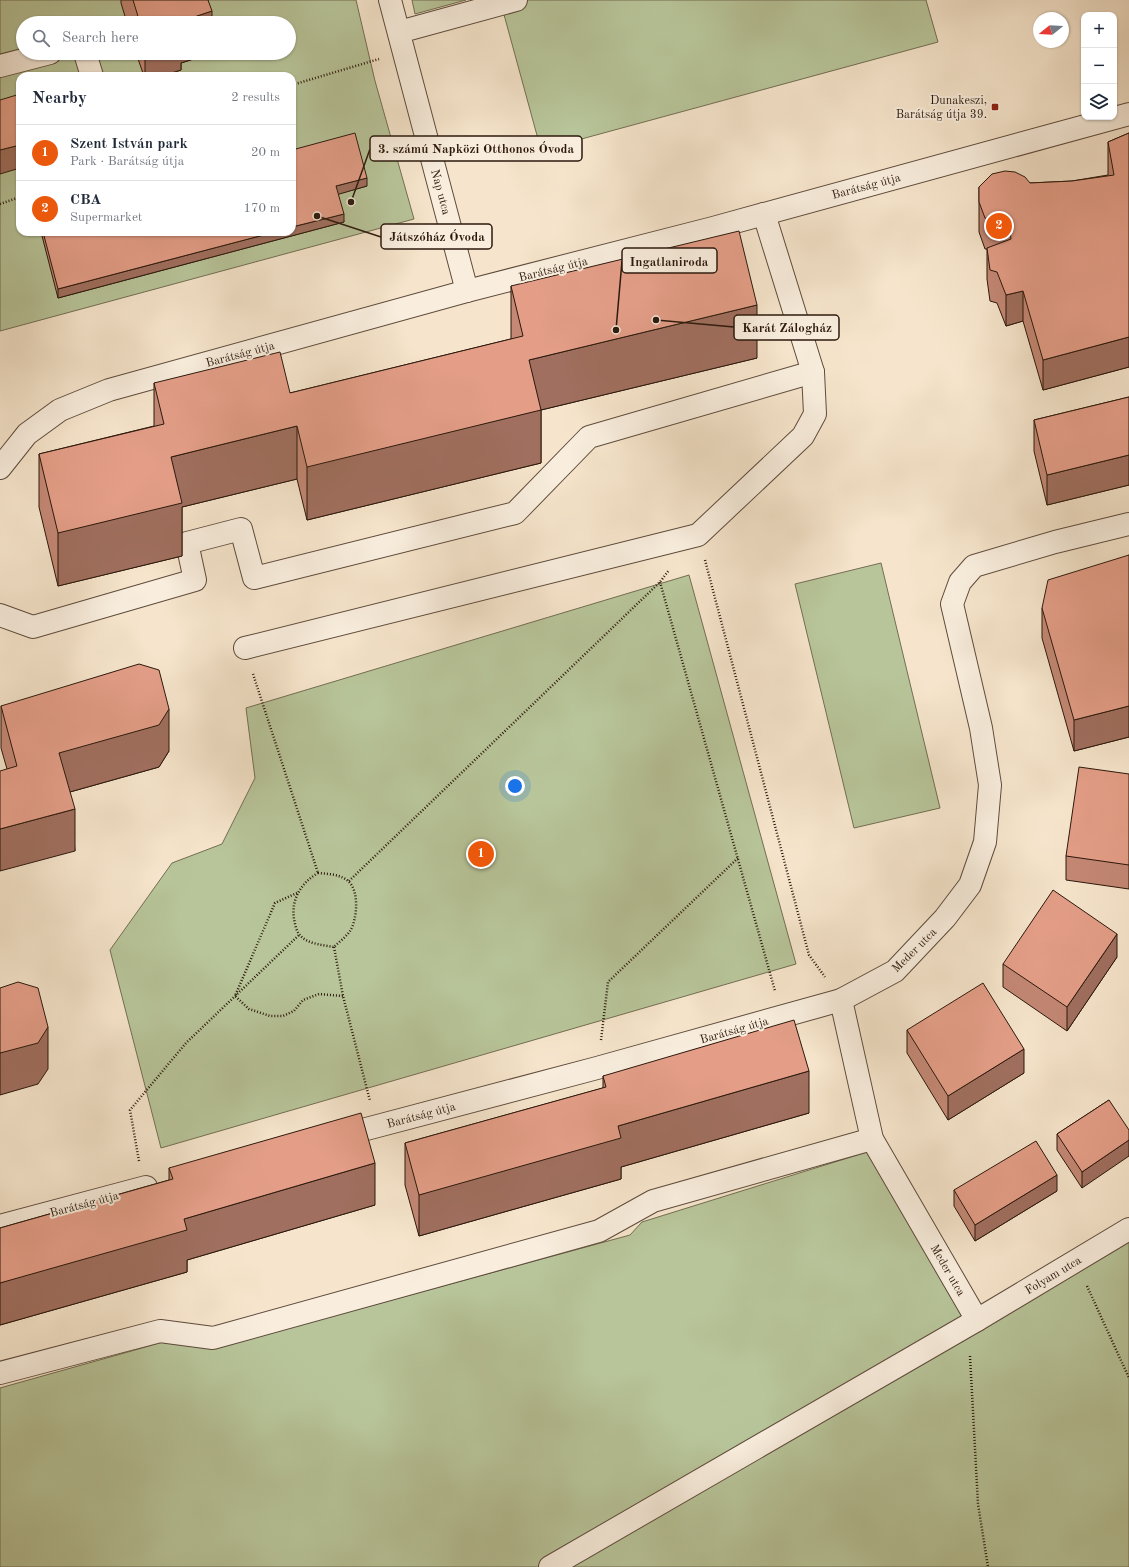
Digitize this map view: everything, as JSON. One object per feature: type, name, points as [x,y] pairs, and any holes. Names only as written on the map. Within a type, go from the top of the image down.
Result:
[{"type":"street","name":"Nap utca","points":[[390,0],[467,291]]},
{"type":"street","points":[[401,42],[516,0]]},
{"type":"street","points":[[0,66],[23,60]]},
{"type":"street","points":[[87,60],[91,72]]},
{"type":"street","name":"Barátság útja","points":[[0,468],[27,434],[60,410],[109,390],[467,291],[713,228],[1129,114]]},
{"type":"street","points":[[245,648],[698,535],[803,436],[815,414],[813,372],[764,214]]},
{"type":"street","points":[[0,615],[32,627],[195,580],[187,543],[241,529],[254,578],[515,513],[589,437],[813,372]]},
{"type":"street","name":"Meder utca","points":[[978,1320],[872,1139],[841,1000],[895,971],[945,918],[970,885],[985,842],[990,785],[981,728],[952,604],[960,582],[974,566],[1054,542],[1129,524]]},
{"type":"street","name":"Barátság útja","points":[[317,1142],[597,1068],[841,1000]]},
{"type":"street","points":[[0,1373],[160,1331],[212,1338],[599,1230],[653,1201],[872,1139]]},
{"type":"street","name":"Barátság útja","points":[[0,1226],[166,1182]]},
{"type":"street","name":"Folyam utca","points":[[550,1567],[978,1320],[1129,1229]]},
{"type":"path","points":[[296,82],[401,42]]},
{"type":"path","points":[[0,204],[16,198]]},
{"type":"path","points":[[348,881],[660,582],[698,535]]},
{"type":"path","points":[[698,535],[809,955],[841,1000]]},
{"type":"path","points":[[660,582],[782,1017]]},
{"type":"path","points":[[245,648],[318,873]]},
{"type":"path","points":[[597,1068],[608,982],[738,858]]},
{"type":"path","points":[[318,873],[334,874],[348,881],[354,890],[357,915],[349,932],[334,947],[314,944],[299,935],[295,927],[292,909],[297,893],[307,879],[318,873]]},
{"type":"path","points":[[235,996],[275,902],[297,893]]},
{"type":"path","points":[[144,1188],[130,1110],[186,1043],[299,935]]},
{"type":"path","points":[[334,947],[343,996],[377,1126]]},
{"type":"path","points":[[235,996],[249,1009],[270,1016],[283,1016],[294,1010],[303,1000],[319,994],[343,996]]},
{"type":"path","points":[[1076,1261],[1129,1378]]},
{"type":"path","points":[[978,1320],[969,1348],[978,1504],[988,1567]]},
{"type":"green space","points":[[0,0],[356,0],[375,81],[414,219],[0,331]]},
{"type":"green space","points":[[412,0],[466,0],[415,14]]},
{"type":"green space","points":[[500,0],[926,0],[938,42],[541,150]]},
{"type":"green space","points":[[881,563],[940,808],[854,828],[795,584]]},
{"type":"green space","points":[[689,575],[796,964],[161,1148],[110,950],[172,863],[222,844],[255,778],[246,708]]},
{"type":"green space","points":[[867,1152],[978,1332],[1129,1242],[1129,1567],[0,1567],[0,1388],[167,1341],[212,1349],[630,1235],[642,1222]]},
{"type":"building","points":[[133,0],[208,0],[212,11],[197,16],[138,16]]},
{"type":"building","points":[[16,95],[16,146],[0,150],[0,100]]},
{"type":"building","points":[[355,133],[367,178],[336,186],[344,214],[296,226],[296,149]]},
{"type":"building","points":[[1129,133],[1129,337],[1043,360],[1023,291],[1006,295],[997,272],[990,270],[987,248],[1011,239],[1009,223],[985,218],[979,202],[979,187],[992,174],[1005,171],[1015,172],[1025,177],[1030,183],[1072,181],[1114,175],[1108,142]]},
{"type":"building","points":[[739,231],[757,305],[529,360],[541,410],[307,467],[297,426],[171,457],[182,503],[58,533],[39,454],[164,424],[154,383],[280,352],[290,393],[523,336],[511,286]]},
{"type":"building","points":[[44,236],[260,236],[58,289]]},
{"type":"building","points":[[1129,397],[1129,455],[1047,475],[1034,420]]},
{"type":"building","points":[[1129,555],[1129,706],[1074,720],[1042,608],[1048,580]]},
{"type":"building","points":[[139,664],[159,670],[169,709],[159,725],[59,753],[75,809],[0,829],[0,771],[17,766],[1,706]]},
{"type":"building","points":[[1079,767],[1129,774],[1129,865],[1066,856]]},
{"type":"building","points":[[1053,890],[1117,934],[1067,1007],[1003,964]]},
{"type":"building","points":[[18,982],[38,988],[48,1027],[38,1043],[0,1053],[0,988]]},
{"type":"building","points":[[983,983],[1024,1049],[948,1096],[907,1030]]},
{"type":"building","points":[[794,1020],[809,1071],[618,1126],[621,1138],[419,1195],[405,1143],[606,1087],[603,1076]]},
{"type":"building","points":[[1109,1100],[1129,1130],[1129,1140],[1082,1172],[1057,1134]]},
{"type":"building","points":[[361,1113],[375,1163],[184,1219],[187,1230],[0,1283],[0,1228],[173,1179],[169,1168]]},
{"type":"building","points":[[1036,1141],[1057,1175],[975,1225],[954,1190]]},
{"type":"place","name":"Dunakeszi, Barátság útja 39.","points":[[995,107]]},
{"type":"place","name":"3. számú Napközi Otthonos Óvoda","points":[[351,202]]},
{"type":"place","name":"Játszóház Óvoda","points":[[317,216]]},
{"type":"place","name":"CBA","points":[[999,226]]},
{"type":"place","name":"Karát Zálogház","points":[[656,320]]},
{"type":"place","name":"Ingatlaniroda","points":[[616,330]]},
{"type":"place","name":"Szent István park","points":[[481,854]]}]
